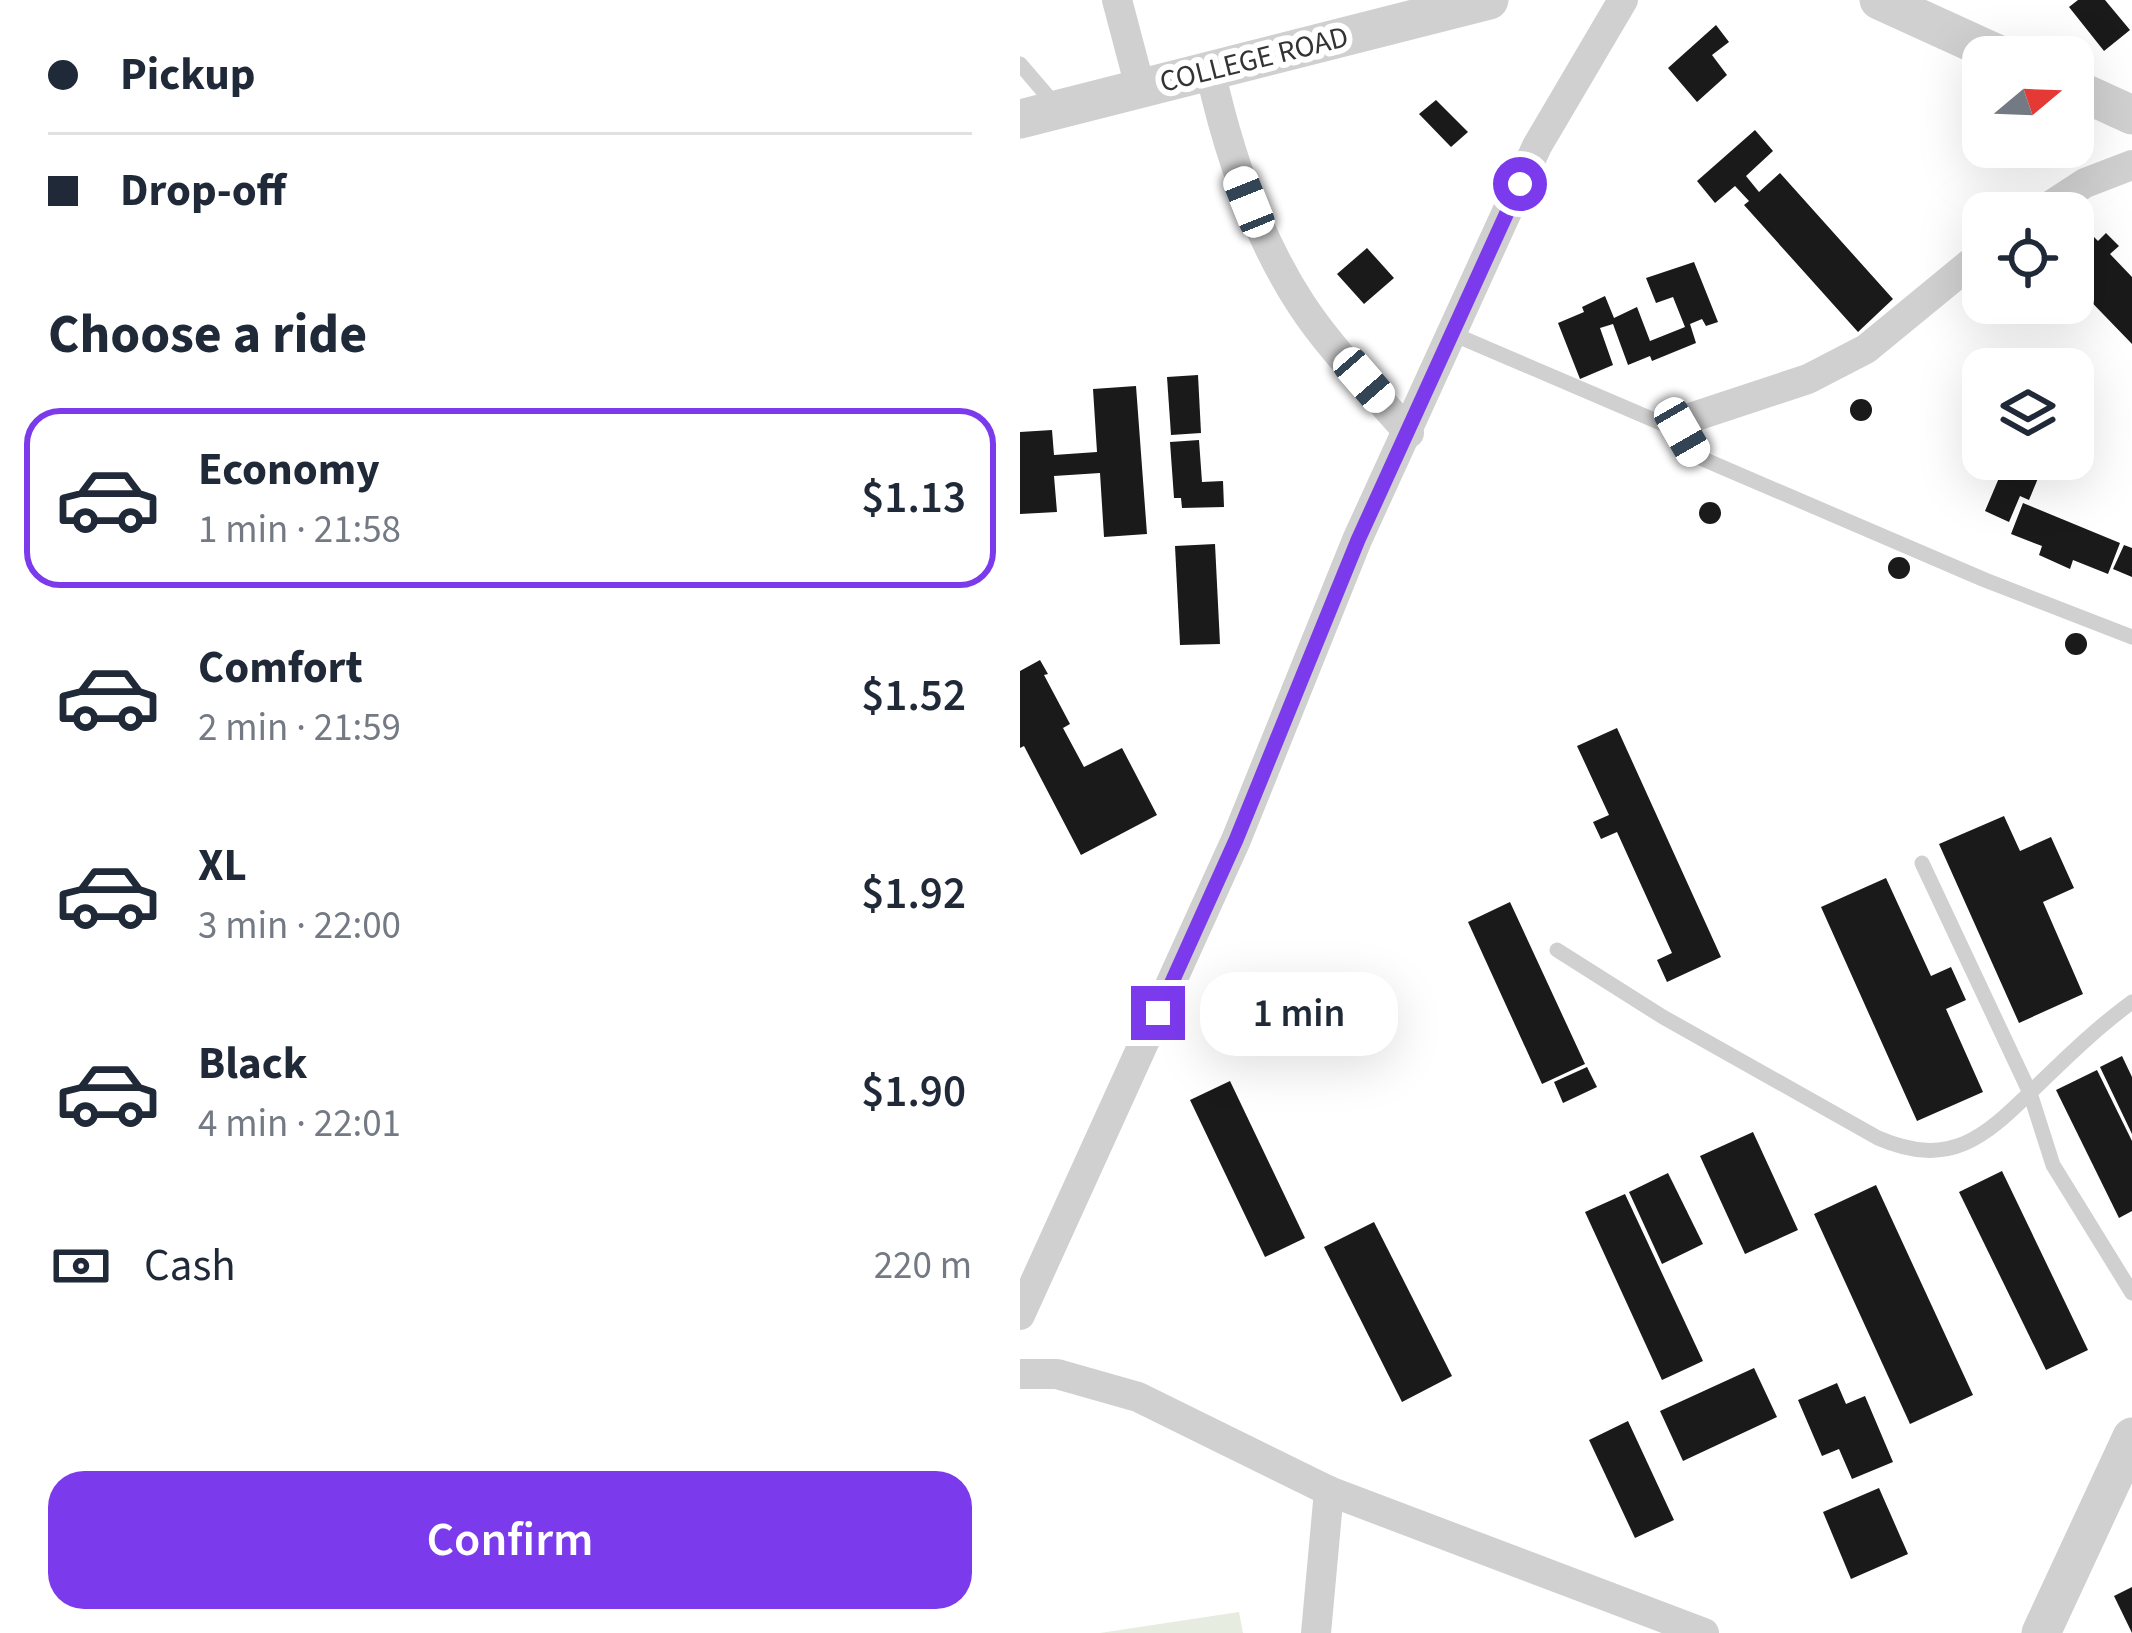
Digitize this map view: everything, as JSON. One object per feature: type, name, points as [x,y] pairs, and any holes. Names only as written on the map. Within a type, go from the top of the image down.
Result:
[{"type":"street","points":[[1117,0],[1140,87]]},
{"type":"street","name":"COLLEGE ROAD","points":[[1020,118],[1489,0]]},
{"type":"street","points":[[1020,1315],[1236,840],[1358,540],[1537,146],[1623,0]]},
{"type":"street","points":[[1879,0],[1918,8],[1967,36]]},
{"type":"street","points":[[1210,70],[1226,144],[1249,202],[1301,303],[1409,433]]},
{"type":"street","points":[[2094,98],[2132,115]]},
{"type":"street","points":[[2071,192],[2132,164]]},
{"type":"street","points":[[1682,432],[1687,419],[1808,380],[1866,349],[1962,270]]},
{"type":"street","points":[[1020,1374],[1057,1374],[1138,1397],[1330,1491],[1704,1633]]},
{"type":"street","points":[[2041,1633],[2132,1437]]},
{"type":"street","points":[[1316,1633],[1330,1491]]},
{"type":"lane","points":[[1020,64],[1058,108]]},
{"type":"lane","points":[[1453,334],[1682,432],[1696,456],[1985,580],[2132,637]]},
{"type":"lane","points":[[1922,863],[2030,1094],[2053,1165],[2132,1293]]},
{"type":"lane","points":[[1557,950],[1663,1017],[1904,1149],[1924,1152],[1975,1141],[1999,1125],[2101,1024],[2132,1002]]},
{"type":"shaded area","points":[[1239,1612],[1243,1633],[1100,1633]]},
{"type":"building","points":[[2078,0],[2105,0],[2130,30],[2104,51],[2069,7]]},
{"type":"building","points":[[1716,25],[1729,42],[1712,55],[1727,75],[1697,102],[1668,68]]},
{"type":"building","points":[[1436,100],[1468,132],[1451,147],[1419,114]]},
{"type":"building","points":[[1755,130],[1773,151],[1746,176],[1759,192],[1780,173],[1893,299],[1858,332],[1744,205],[1749,201],[1735,186],[1715,203],[1697,181]]},
{"type":"building","points":[[2106,233],[2119,246],[2110,254],[2132,277],[2132,344],[2094,305],[2094,237],[2098,241]]},
{"type":"building","points":[[1367,248],[1394,278],[1364,304],[1337,274]]},
{"type":"building","points":[[1694,262],[1718,322],[1706,326],[1702,319],[1690,324],[1696,343],[1628,365],[1613,324],[1600,328],[1613,365],[1580,379],[1558,323],[1605,296],[1614,318],[1637,307],[1650,341],[1685,327],[1673,297],[1656,303],[1646,278]]},
{"type":"building","points":[[1198,375],[1201,433],[1171,435],[1167,377]]},
{"type":"building","points":[[1136,386],[1147,534],[1104,537],[1100,473],[1054,476],[1057,512],[1020,514],[1020,432],[1052,430],[1054,455],[1097,452],[1093,389]]},
{"type":"building","points":[[1861,399],[1872,410],[1861,421],[1850,410]]},
{"type":"building","points":[[1199,440],[1202,482],[1223,481],[1224,507],[1182,508],[1181,498],[1174,498],[1170,442]]},
{"type":"building","points":[[1998,480],[2037,480],[2029,500],[2020,496],[2009,522],[1985,511]]},
{"type":"building","points":[[1710,502],[1721,513],[1710,524],[1699,513]]},
{"type":"building","points":[[2023,503],[2120,543],[2108,574],[2073,560],[2070,569],[2039,555],[2042,546],[2011,534]]},
{"type":"building","points":[[1215,544],[1220,644],[1180,645],[1175,546]]},
{"type":"building","points":[[2124,545],[2132,548],[2132,577],[2113,569]]},
{"type":"building","points":[[1899,557],[1910,568],[1899,579],[1888,568]]},
{"type":"building","points":[[2076,633],[2087,644],[2076,655],[2065,644]]},
{"type":"building","points":[[1040,660],[1070,724],[1063,728],[1084,767],[1122,748],[1157,815],[1081,855],[1024,746],[1020,748],[1020,671]]},
{"type":"building","points":[[1617,728],[1721,957],[1667,982],[1657,960],[1672,953],[1617,832],[1601,839],[1593,822],[1609,815],[1577,746]]},
{"type":"building","points":[[2004,816],[2020,851],[2051,837],[2074,888],[2043,902],[2083,994],[2019,1023],[1939,844]]},
{"type":"building","points":[[1886,878],[1931,976],[1951,967],[1966,1000],[1946,1009],[1983,1092],[1917,1121],[1821,907]]},
{"type":"building","points":[[1510,902],[1585,1064],[1542,1084],[1468,922]]},
{"type":"building","points":[[2122,1056],[2132,1077],[2132,1134],[2100,1067]]},
{"type":"building","points":[[1587,1067],[1597,1087],[1563,1103],[1554,1082]]},
{"type":"building","points":[[2097,1070],[2132,1141],[2132,1211],[2119,1218],[2056,1090]]},
{"type":"building","points":[[1230,1081],[1305,1238],[1265,1257],[1190,1100]]},
{"type":"building","points":[[1753,1132],[1798,1230],[1745,1254],[1700,1156]]},
{"type":"building","points":[[2002,1171],[2088,1350],[2046,1370],[1959,1192]]},
{"type":"building","points":[[1668,1173],[1703,1244],[1662,1264],[1629,1192]]},
{"type":"building","points":[[1876,1185],[1973,1395],[1910,1424],[1814,1214]]},
{"type":"building","points":[[1625,1194],[1703,1361],[1662,1380],[1585,1212]]},
{"type":"building","points":[[1374,1222],[1452,1376],[1402,1402],[1324,1247]]},
{"type":"building","points":[[1754,1368],[1777,1417],[1683,1461],[1660,1411]]},
{"type":"building","points":[[1837,1383],[1846,1404],[1865,1396],[1893,1462],[1852,1479],[1839,1449],[1822,1456],[1798,1400]]},
{"type":"building","points":[[1628,1421],[1674,1520],[1635,1538],[1589,1440]]},
{"type":"building","points":[[1879,1488],[1908,1554],[1851,1579],[1823,1512]]},
{"type":"building","points":[[2132,1587],[2132,1633],[2114,1596]]},
{"type":"route","points":[[1158,1013],[1236,840],[1358,540],[1520,184]]}]
